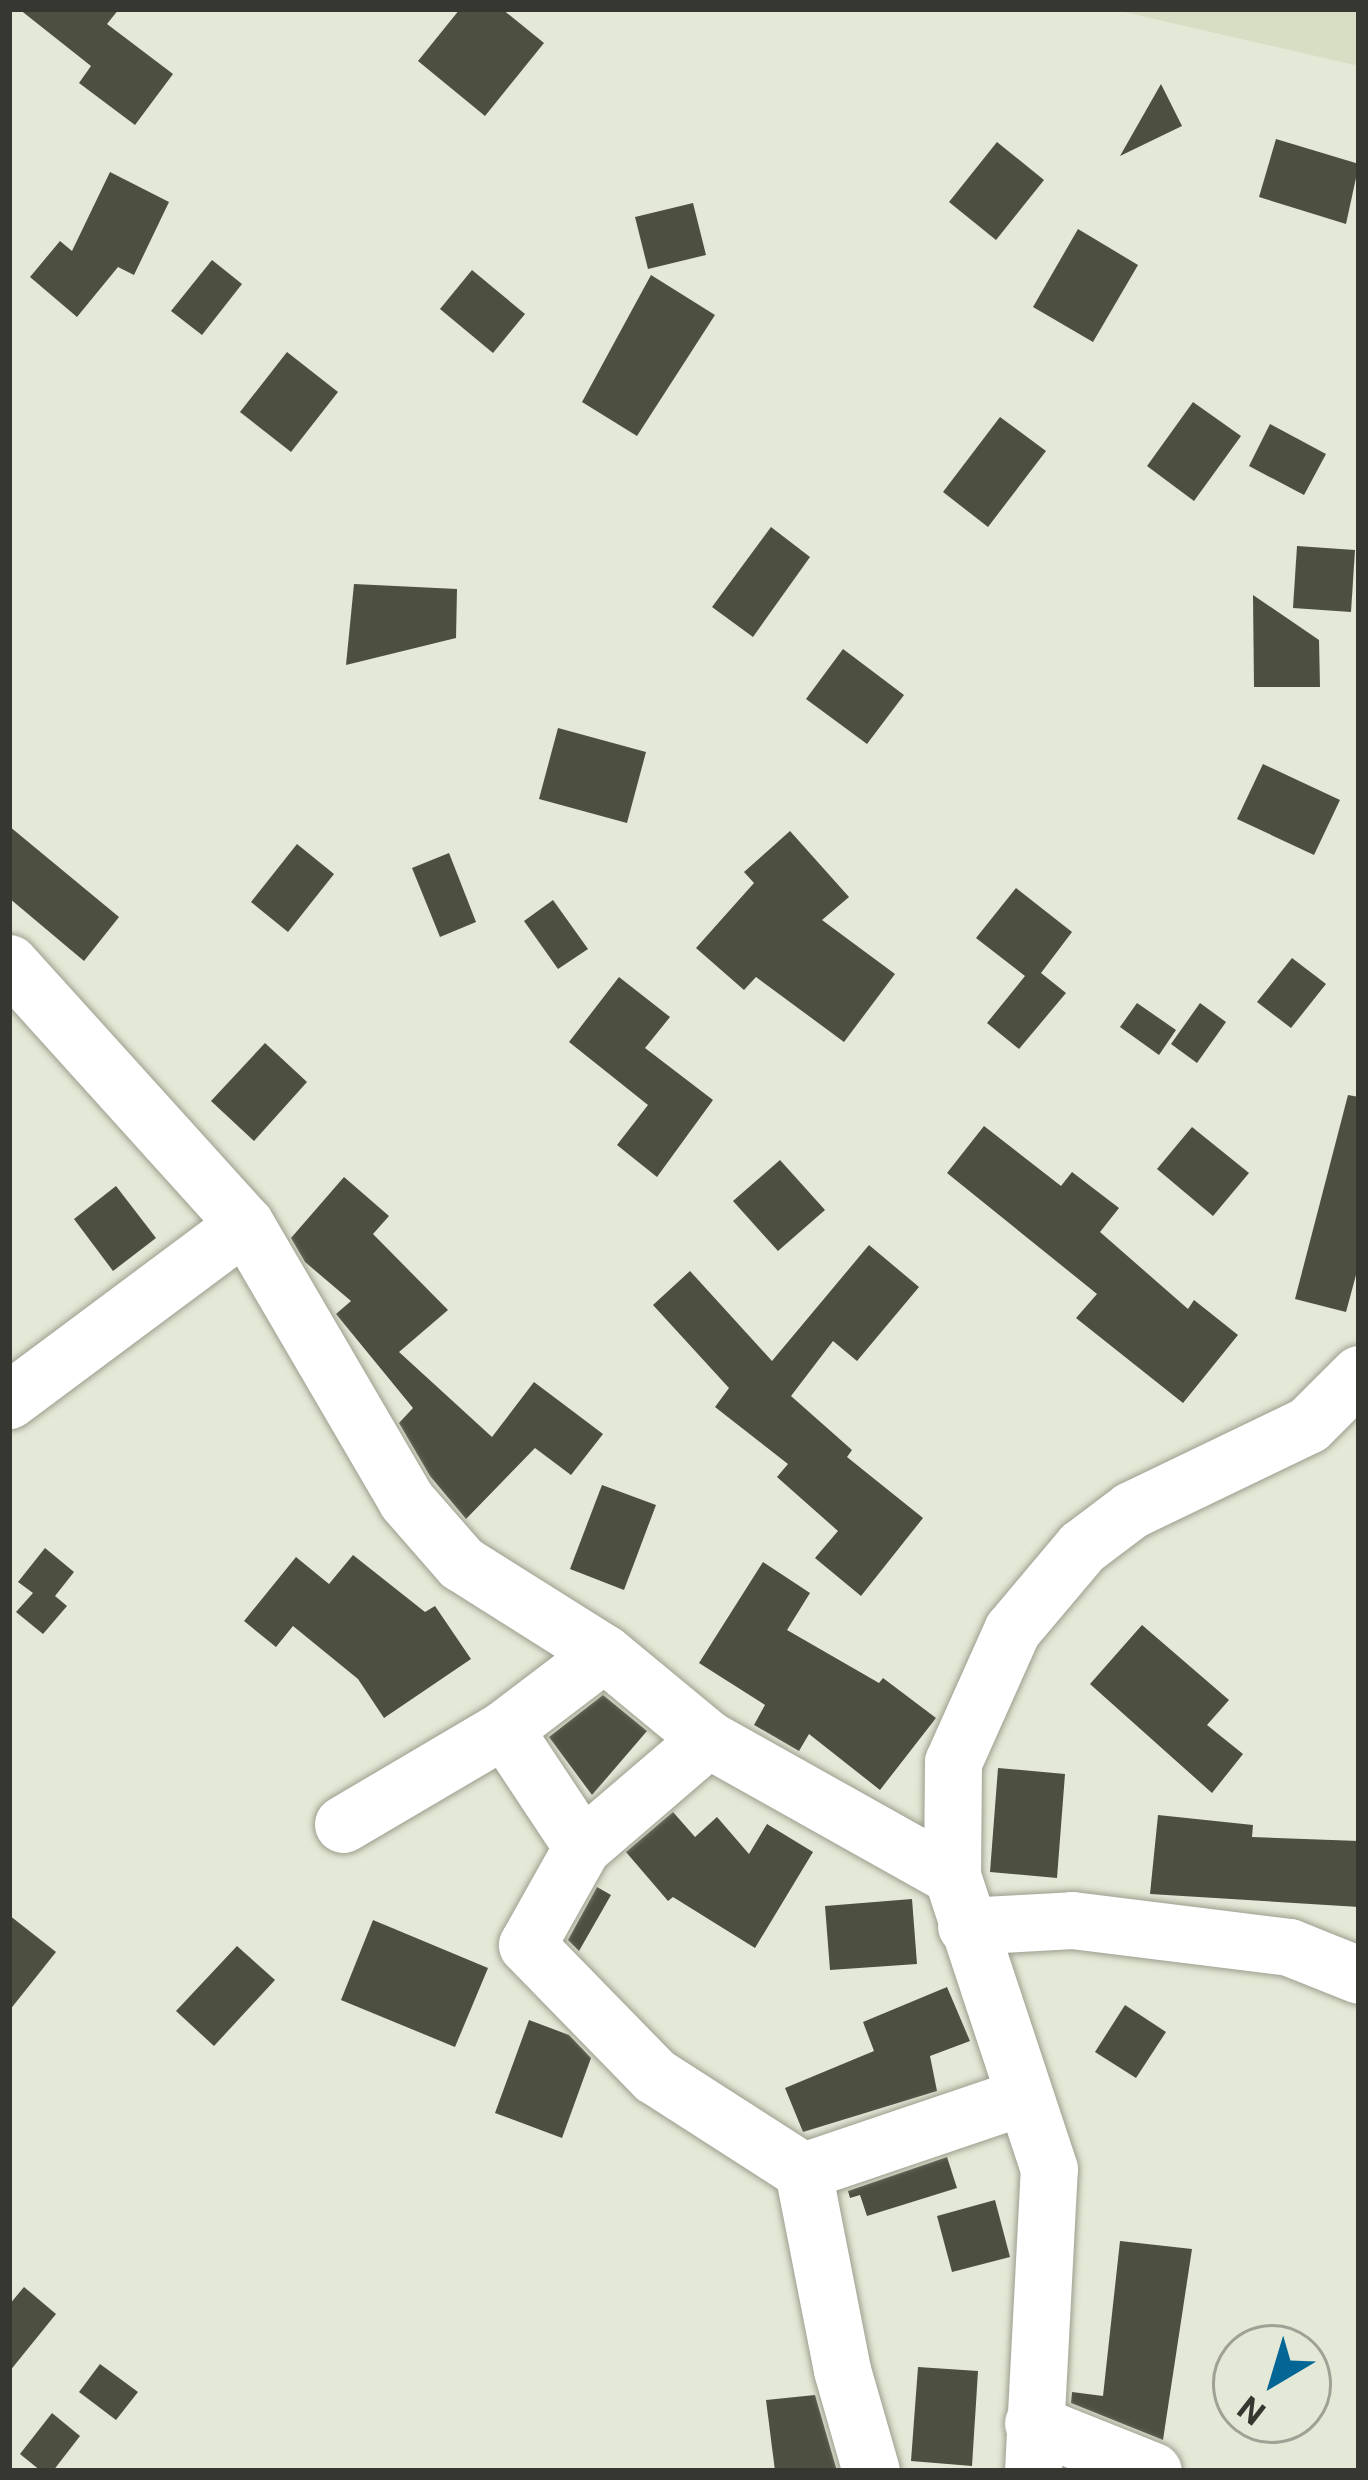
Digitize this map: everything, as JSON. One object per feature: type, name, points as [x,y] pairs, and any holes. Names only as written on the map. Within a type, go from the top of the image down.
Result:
[{"type":"street","points":[[9,963],[245,1224],[406,1500],[461,1562],[604,1653],[708,1739],[959,1901],[1289,1947],[1359,1975]]},
{"type":"street","points":[[9,1400],[245,1224]]},
{"type":"street","points":[[1153,2471],[1033,2447],[1048,2169],[959,1901],[953,1762],[1012,1630],[1082,1547],[1131,1510],[1308,1424],[1359,1374]]},
{"type":"street","points":[[343,1824],[504,1729],[604,1653]]},
{"type":"street","points":[[504,1729],[582,1847]]},
{"type":"street","points":[[708,1739],[582,1847],[527,1945],[655,2076],[803,2171],[842,2370],[871,2471]]},
{"type":"street","points":[[803,2171],[1021,2097]]},
{"type":"shaded area","points":[[1111,9],[1359,9],[1359,66]]},
{"type":"building","points":[[19,9],[119,9],[107,24],[173,74],[135,125],[79,83],[91,66]]},
{"type":"building","points":[[460,9],[502,9],[544,43],[485,116],[418,61]]},
{"type":"building","points":[[1161,84],[1182,126],[1120,156]]},
{"type":"building","points":[[1276,139],[1359,164],[1346,224],[1259,197]]},
{"type":"building","points":[[997,142],[1044,180],[996,240],[949,202]]},
{"type":"building","points":[[110,172],[169,202],[134,275],[118,267],[77,317],[30,277],[60,241],[72,251]]},
{"type":"building","points":[[693,203],[706,255],[648,269],[635,217]]},
{"type":"building","points":[[1078,229],[1138,265],[1093,342],[1033,307]]},
{"type":"building","points":[[212,260],[242,284],[202,335],[171,311]]},
{"type":"building","points":[[472,270],[525,314],[493,353],[440,309]]},
{"type":"building","points":[[651,275],[715,315],[637,436],[582,402]]},
{"type":"building","points":[[287,352],[338,392],[291,452],[240,412]]},
{"type":"building","points":[[1193,402],[1241,436],[1194,501],[1147,466]]},
{"type":"building","points":[[1000,417],[1046,451],[988,527],[943,492]]},
{"type":"building","points":[[1270,424],[1326,454],[1304,495],[1249,466]]},
{"type":"building","points":[[771,527],[810,557],[753,637],[712,607]]},
{"type":"building","points":[[1297,546],[1355,550],[1351,612],[1293,608]]},
{"type":"building","points":[[354,584],[457,589],[456,638],[346,665]]},
{"type":"building","points":[[1253,595],[1319,640],[1320,687],[1254,687]]},
{"type":"building","points":[[843,649],[904,695],[867,744],[806,699]]},
{"type":"building","points":[[558,728],[646,752],[627,823],[539,799]]},
{"type":"building","points":[[1263,764],[1340,800],[1314,855],[1237,819]]},
{"type":"building","points":[[9,826],[119,917],[84,961],[9,898]]},
{"type":"building","points":[[790,831],[849,897],[822,920],[895,974],[844,1042],[756,977],[744,990],[696,948],[754,883],[744,872]]},
{"type":"building","points":[[297,844],[334,874],[288,932],[251,902]]},
{"type":"building","points":[[449,853],[476,922],[440,937],[412,868]]},
{"type":"building","points":[[1016,888],[1072,932],[1041,973],[1066,993],[1019,1049],[987,1023],[1025,976],[976,938]]},
{"type":"building","points":[[553,900],[588,949],[558,969],[524,921]]},
{"type":"building","points":[[1292,958],[1326,984],[1291,1028],[1257,1002]]},
{"type":"building","points":[[619,977],[670,1017],[645,1048],[713,1100],[657,1177],[617,1145],[648,1105],[569,1042]]},
{"type":"building","points":[[1137,1003],[1176,1030],[1159,1055],[1120,1027]]},
{"type":"building","points":[[1200,1003],[1226,1022],[1197,1063],[1171,1044]]},
{"type":"building","points":[[265,1043],[307,1082],[254,1141],[211,1101]]},
{"type":"building","points":[[1348,1095],[1359,1097],[1359,1264],[1346,1312],[1295,1299]]},
{"type":"building","points":[[984,1126],[1061,1186],[1072,1172],[1119,1208],[1100,1232],[1188,1309],[1194,1300],[1238,1335],[1183,1403],[1076,1318],[1097,1294],[947,1173]]},
{"type":"building","points":[[1192,1127],[1249,1173],[1213,1216],[1157,1169]]},
{"type":"building","points":[[780,1160],[825,1210],[778,1251],[733,1201]]},
{"type":"building","points":[[344,1177],[389,1216],[373,1234],[448,1310],[399,1352],[492,1437],[534,1382],[603,1434],[571,1475],[535,1448],[466,1519],[430,1476],[399,1423],[413,1408],[336,1314],[351,1301],[305,1262],[291,1238]]},
{"type":"building","points":[[116,1186],[156,1238],[113,1271],[74,1219]]},
{"type":"building","points":[[869,1245],[919,1287],[857,1361],[833,1341],[791,1396],[852,1450],[847,1457],[923,1518],[861,1596],[815,1558],[838,1531],[777,1477],[788,1464],[715,1407],[729,1388],[653,1305],[690,1271],[772,1361]]},
{"type":"building","points":[[602,1485],[656,1505],[624,1590],[570,1569]]},
{"type":"building","points":[[45,1548],[74,1572],[55,1596],[67,1606],[43,1634],[16,1612],[33,1593],[18,1582]]},
{"type":"building","points":[[353,1555],[425,1612],[435,1606],[471,1659],[384,1718],[358,1679],[293,1626],[276,1647],[244,1621],[296,1557],[329,1584]]},
{"type":"building","points":[[763,1562],[810,1593],[787,1630],[879,1683],[883,1678],[936,1718],[880,1790],[809,1734],[799,1751],[754,1725],[765,1705],[699,1663]]},
{"type":"building","points":[[1142,1625],[1229,1700],[1207,1725],[1243,1754],[1212,1793],[1090,1684]]},
{"type":"building","points":[[603,1695],[647,1731],[592,1795],[549,1737]]},
{"type":"building","points":[[998,1768],[1065,1774],[1057,1878],[990,1872]]},
{"type":"building","points":[[673,1812],[695,1837],[717,1817],[749,1854],[767,1824],[813,1852],[755,1948],[673,1897],[668,1901],[626,1852]]},
{"type":"building","points":[[1158,1815],[1253,1825],[1252,1837],[1359,1841],[1359,1907],[1150,1894]]},
{"type":"building","points":[[597,1887],[611,1895],[579,1951],[568,1940]]},
{"type":"building","points":[[912,1899],[917,1964],[830,1970],[825,1906]]},
{"type":"building","points":[[9,1915],[56,1952],[9,2011]]},
{"type":"building","points":[[373,1920],[488,1968],[455,2047],[341,2000]]},
{"type":"building","points":[[237,1946],[275,1980],[214,2046],[176,2011]]},
{"type":"building","points":[[947,1987],[970,2041],[930,2056],[937,2091],[803,2132],[785,2088],[874,2051],[863,2022]]},
{"type":"building","points":[[1125,2005],[1166,2032],[1136,2078],[1095,2052]]},
{"type":"building","points":[[529,2020],[569,2035],[591,2058],[562,2138],[495,2113]]},
{"type":"building","points":[[947,2157],[957,2188],[867,2216],[860,2195],[850,2198],[848,2191]]},
{"type":"building","points":[[995,2200],[1010,2257],[952,2272],[937,2216]]},
{"type":"building","points":[[1120,2241],[1192,2249],[1163,2440],[1071,2403],[1072,2392],[1103,2396]]},
{"type":"building","points":[[24,2287],[56,2314],[9,2372],[9,2305]]},
{"type":"building","points":[[100,2364],[138,2392],[116,2420],[79,2392]]},
{"type":"building","points":[[918,2367],[978,2371],[972,2466],[911,2461]]},
{"type":"building","points":[[815,2395],[837,2471],[775,2471],[766,2400]]},
{"type":"building","points":[[52,2413],[80,2436],[53,2471],[41,2471],[20,2454]]}]
